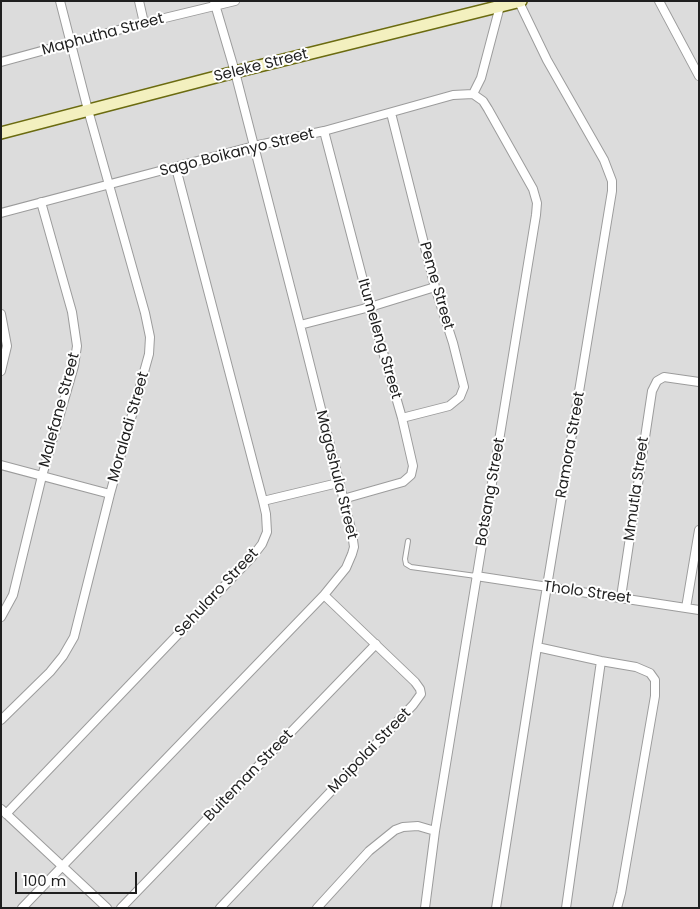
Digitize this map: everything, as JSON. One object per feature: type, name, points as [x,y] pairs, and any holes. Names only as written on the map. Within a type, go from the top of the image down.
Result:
[{"type":"street","name":"Moraladi Street","points":[[1,720],[50,672],[70,646],[78,624],[110,494],[148,363],[150,346],[145,313],[88,110],[60,1]]},
{"type":"street","points":[[139,1],[144,23]]},
{"type":"street","name":"Maphutha Street","points":[[1,62],[215,3],[235,1]]},
{"type":"street","points":[[668,1],[660,4],[699,76]]},
{"type":"street","name":"Seleke Street","points":[[1,133],[503,4],[520,2]]},
{"type":"street","name":"Ramora Street","points":[[496,908],[536,647],[609,217],[612,181],[604,160],[547,60],[520,2]]},
{"type":"street","name":"Magashula Street","points":[[22,908],[324,595],[346,568],[352,554],[353,539],[300,324],[235,72],[215,3]]},
{"type":"street","points":[[473,94],[481,78],[503,4]]},
{"type":"street","name":"Sago Boikanyo Street","points":[[1,214],[254,146],[324,131],[453,96],[473,94]]},
{"type":"street","name":"Botsang Street","points":[[425,908],[435,831],[533,239],[537,203],[530,182],[488,109],[483,101],[473,94]]},
{"type":"street","name":"Peme Street","points":[[391,113],[435,287],[463,380],[463,392],[449,406],[402,418]]},
{"type":"street","name":"Itumeleng Street","points":[[324,131],[370,307],[402,418],[413,466],[409,478],[396,484],[343,499]]},
{"type":"street","name":"Sehularo Street","points":[[4,811],[252,557],[262,544],[267,532],[263,501],[176,168]]},
{"type":"street","name":"Malefane Street","points":[[1,616],[14,595],[42,476],[74,366],[77,346],[76,332],[69,302],[41,202]]},
{"type":"street","points":[[300,324],[370,307],[435,287]]},
{"type":"street","points":[[1,314],[7,340],[1,371]]},
{"type":"street","name":"Mmutla Street","points":[[621,597],[650,397],[657,381],[668,377],[699,382]]},
{"type":"street","points":[[1,465],[110,494]]},
{"type":"street","points":[[263,501],[338,483]]},
{"type":"street","points":[[686,608],[699,530]]},
{"type":"street","name":"Tholo Street","points":[[476,576],[699,610]]},
{"type":"street","name":"Moipolai Street","points":[[220,908],[417,700],[421,692],[417,684],[324,595]]},
{"type":"street","name":"Buiteman Street","points":[[122,908],[376,644]]},
{"type":"street","points":[[536,647],[636,667],[646,670],[653,676],[656,687],[617,908]]},
{"type":"street","points":[[566,908],[601,661]]},
{"type":"street","points":[[4,811],[107,908]]},
{"type":"street","points":[[317,908],[369,851],[395,830],[403,827],[418,826],[435,831]]},
{"type":"lane","points":[[408,540],[405,559],[406,564],[411,568],[476,576]]},
{"type":"shaded area","points":[[1,1],[699,1],[699,908],[1,908]]}]
